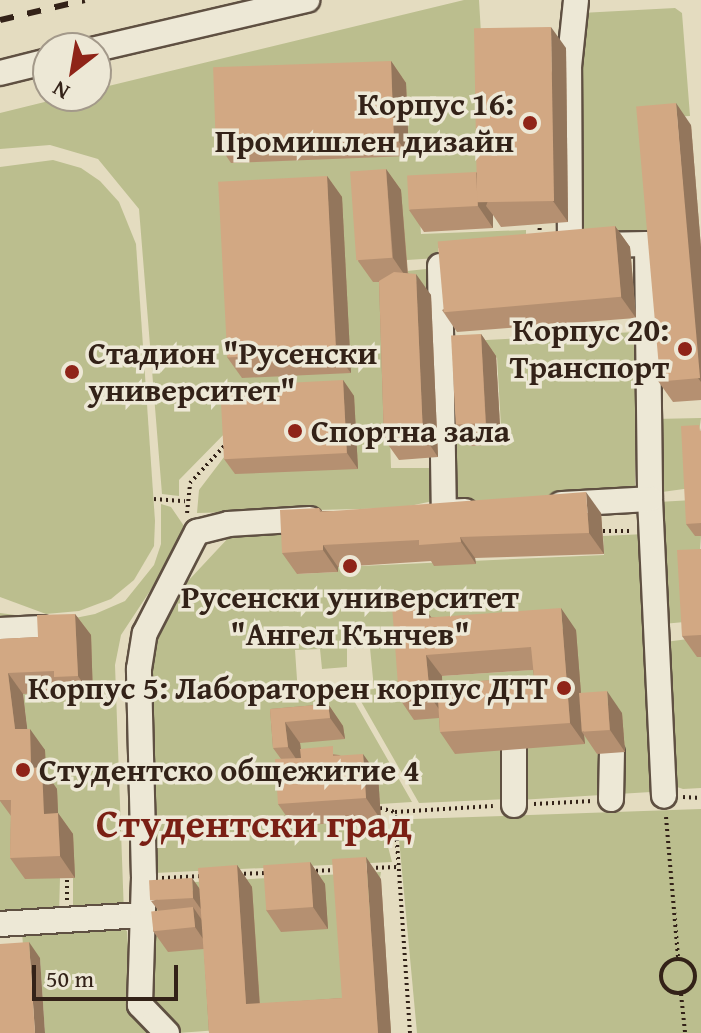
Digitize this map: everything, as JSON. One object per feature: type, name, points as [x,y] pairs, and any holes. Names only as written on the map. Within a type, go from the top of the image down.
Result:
[{"type":"street","points":[[112,45],[307,0]]},
{"type":"street","points":[[570,246],[569,67],[576,0]]},
{"type":"street","points":[[0,73],[32,65]]},
{"type":"street","points":[[540,235],[570,246],[647,244],[650,499],[664,796]]},
{"type":"street","points":[[444,512],[440,252],[454,251]]},
{"type":"street","points":[[539,506],[650,499]]},
{"type":"street","points":[[415,514],[492,509]]},
{"type":"street","points":[[167,1033],[140,1005],[144,878],[139,669],[145,633],[197,532],[228,524],[329,518]]},
{"type":"street","points":[[0,630],[42,628],[43,641]]},
{"type":"street","points":[[514,749],[514,805]]},
{"type":"street","points":[[611,799],[612,753]]},
{"type":"street","points":[[0,924],[143,915]]},
{"type":"path","points":[[197,532],[189,521],[185,501],[190,483],[233,436]]},
{"type":"path","points":[[154,499],[185,501]]},
{"type":"path","points":[[603,531],[652,530]]},
{"type":"path","points":[[664,796],[678,958]]},
{"type":"path","points":[[380,808],[395,812],[611,799]]},
{"type":"path","points":[[395,812],[410,1033]]},
{"type":"path","points":[[366,868],[397,867]]},
{"type":"path","points":[[302,871],[350,869]]},
{"type":"path","points":[[223,875],[271,873]]},
{"type":"path","points":[[144,878],[207,875]]},
{"type":"path","points":[[678,958],[661,972],[662,983],[681,994]]},
{"type":"path","points":[[678,958],[691,963],[697,975],[693,987],[681,994]]},
{"type":"path","points":[[681,994],[685,1033]]},
{"type":"green space","points":[[464,0],[479,0],[490,185],[418,189],[421,234],[526,230],[526,243],[438,248],[438,258],[407,260],[407,271],[436,268],[436,287],[412,288],[386,308],[391,468],[436,468],[433,501],[400,508],[197,513],[199,490],[234,444],[233,425],[179,480],[179,496],[162,494],[139,209],[98,159],[50,145],[0,149],[0,113],[32,105],[32,112],[112,112],[112,85]]},
{"type":"green space","points":[[675,8],[682,13],[690,116],[650,118],[657,239],[577,242],[581,13]]},
{"type":"green space","name":"Стадион \"Русенски университет\"","points":[[53,160],[81,168],[100,181],[119,202],[136,244],[155,521],[154,546],[134,580],[111,599],[79,611],[46,614],[0,597],[0,167]]},
{"type":"green space","points":[[635,332],[635,494],[468,505],[452,499],[451,413],[470,412],[472,446],[502,444],[497,357],[469,399],[452,399],[449,342]]},
{"type":"green space","points":[[701,418],[691,488],[655,493],[654,419]]},
{"type":"green space","points":[[693,500],[695,536],[701,536],[695,621],[663,624],[658,502]]},
{"type":"green space","points":[[161,504],[171,507],[184,526],[175,553],[121,635],[115,665],[124,914],[73,915],[73,835],[59,835],[30,751],[23,694],[69,692],[93,698],[0,625],[0,613],[60,621],[95,614],[125,601],[154,565],[161,544]]},
{"type":"green space","points":[[308,522],[298,574],[338,572],[338,567],[604,555],[603,536],[645,534],[655,786],[651,792],[519,800],[519,749],[576,630],[438,639],[445,717],[442,676],[547,669],[510,750],[509,799],[419,803],[355,691],[374,689],[370,648],[347,648],[347,667],[322,669],[320,649],[295,650],[298,694],[349,692],[412,802],[380,804],[377,775],[293,825],[381,820],[392,862],[154,873],[143,668],[159,612],[231,535]]},
{"type":"green space","points":[[696,638],[701,657],[701,788],[683,789],[671,785],[665,642]]},
{"type":"green space","points":[[0,790],[60,878],[59,914],[0,917]]},
{"type":"green space","points":[[701,809],[701,1033],[417,1033],[399,839],[413,819]]},
{"type":"green space","points":[[381,872],[357,1020],[178,1033],[147,1002],[138,885]]},
{"type":"green space","points":[[119,926],[127,931],[132,1010],[154,1033],[45,1033],[40,959],[24,959],[22,932]]},
{"type":"building","name":"Корпус 16: Промишлен дизайн","points":[[551,27],[554,201],[477,202],[474,28]]},
{"type":"building","points":[[391,61],[394,135],[216,141],[213,67]]},
{"type":"building","points":[[676,103],[700,378],[660,381],[636,106]]},
{"type":"building","points":[[386,169],[392,258],[356,260],[350,172]]},
{"type":"building","points":[[476,172],[478,206],[409,210],[407,176]]},
{"type":"building","points":[[327,176],[336,352],[227,357],[218,182]]},
{"type":"building","points":[[615,226],[621,297],[444,312],[438,242]]},
{"type":"building","points":[[394,272],[416,274],[423,435],[384,439],[379,281]]},
{"type":"building","points":[[481,334],[486,423],[456,424],[451,336]]},
{"type":"building","name":"Спортна зала","points":[[343,380],[347,453],[224,459],[220,386]]},
{"type":"building","points":[[699,425],[701,523],[686,524],[681,426]]},
{"type":"building","points":[[586,492],[589,533],[460,537],[461,542],[419,545],[419,540],[323,545],[323,550],[282,553],[280,510],[319,508],[320,512]]},
{"type":"building","points":[[701,549],[701,635],[682,636],[677,550]]},
{"type":"building","points":[[422,604],[423,618],[561,608],[570,723],[440,732],[437,684],[534,677],[531,647],[426,655],[430,696],[399,698],[392,606]]},
{"type":"building","points":[[75,614],[78,676],[54,677],[54,671],[8,673],[15,729],[30,729],[31,768],[42,767],[44,814],[58,813],[60,856],[10,858],[11,800],[0,800],[0,639],[38,637],[37,615]]},
{"type":"building","points":[[607,691],[610,730],[582,732],[579,693]]},
{"type":"building","points":[[328,704],[330,718],[285,722],[288,747],[273,748],[270,709]]},
{"type":"building","points":[[333,746],[333,756],[363,754],[366,798],[278,804],[275,759],[301,758],[300,749]]},
{"type":"building","points":[[366,857],[378,1033],[209,1033],[198,868],[237,865],[246,1004],[342,998],[332,859]]},
{"type":"building","points":[[310,862],[313,907],[266,910],[263,865]]},
{"type":"building","points":[[192,878],[193,898],[150,900],[149,880]]},
{"type":"building","points":[[193,907],[195,927],[153,931],[151,911]]},
{"type":"building","points":[[29,942],[35,1033],[0,1033],[0,944]]},
{"type":"railway","points":[[0,20],[85,0]]},
{"type":"place","name":"Корпус 16: Промишлен дизайн","points":[[530,123]]},
{"type":"place","name":"Корпус 20: Транспорт","points":[[685,349]]},
{"type":"place","name":"Стадион \"Русенски университет\"","points":[[72,372]]},
{"type":"place","name":"Спортна зала","points":[[295,431]]},
{"type":"place","name":"Русенски университет \"Ангел Кънчев\"","points":[[350,566]]},
{"type":"place","name":"Корпус 5: Лабораторен корпус ДТТ","points":[[564,688]]},
{"type":"place","name":"Студентско общежитие 4","points":[[23,770]]},
{"type":"district","name":"Студентски град","points":[[254,823]]}]
